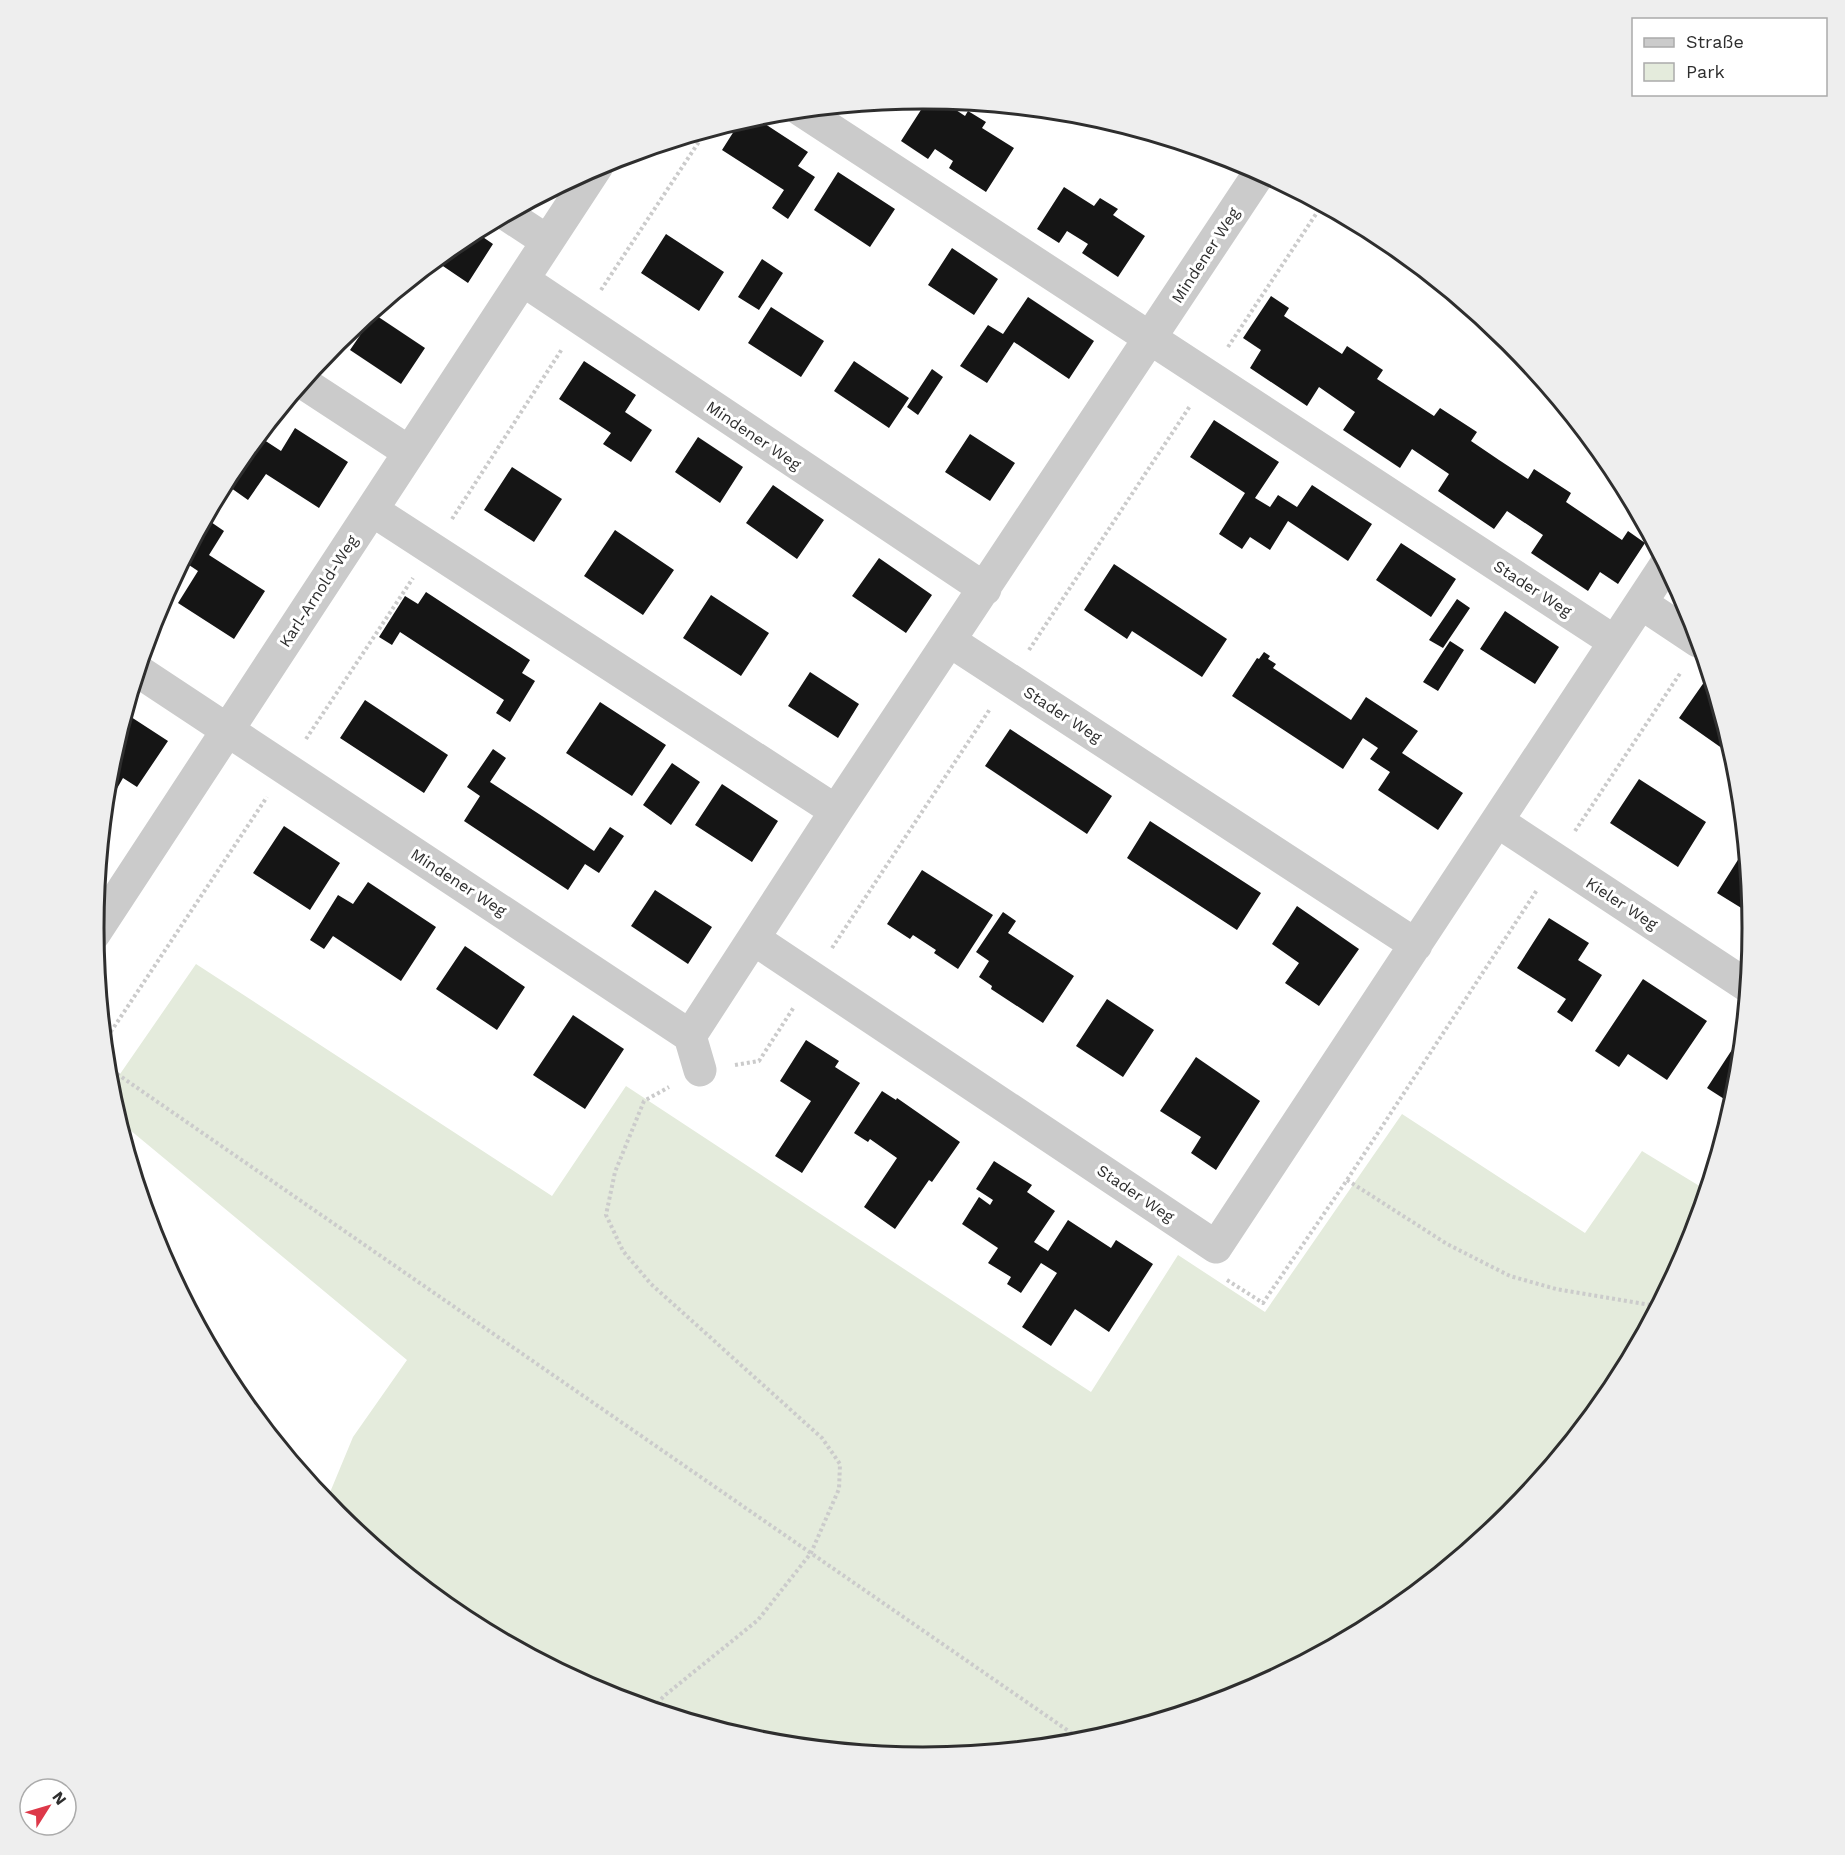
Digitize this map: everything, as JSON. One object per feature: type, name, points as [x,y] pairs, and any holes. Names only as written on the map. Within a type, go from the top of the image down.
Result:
[{"type":"street","points":[[811,117],[1150,339]]},
{"type":"street","name":"Mindener Weg","points":[[227,730],[690,1035],[1255,180]]},
{"type":"street","name":"Karl-Arnold-Weg","points":[[104,918],[587,181]]},
{"type":"street","points":[[513,218],[547,241]]},
{"type":"street","name":"Mindener Weg","points":[[523,280],[985,589]]},
{"type":"street","name":"Stader Weg","points":[[1150,339],[1614,642]]},
{"type":"street","points":[[308,386],[409,452]]},
{"type":"street","points":[[372,510],[836,811]]},
{"type":"street","points":[[1216,1247],[1661,573]]},
{"type":"street","points":[[1641,603],[1692,652]]},
{"type":"street","name":"Stader Weg","points":[[951,641],[1416,945]]},
{"type":"street","points":[[144,675],[227,730]]},
{"type":"street","name":"Kieler Weg","points":[[1497,821],[1740,981]]},
{"type":"street","name":"Stader Weg","points":[[754,939],[1216,1247]]},
{"type":"street","points":[[690,1035],[699,1070]]},
{"type":"path","points":[[111,1032],[432,549],[700,139]]},
{"type":"path","points":[[1216,1247],[1206,1266],[1263,1303],[1347,1180],[1692,652]]},
{"type":"path","points":[[658,1703],[758,1620],[811,1553],[838,1489],[840,1464],[822,1438],[651,1284],[623,1251],[606,1215],[615,1172],[644,1101],[699,1070]]},
{"type":"path","points":[[117,1074],[1071,1733]]},
{"type":"path","points":[[1347,1180],[1447,1244],[1510,1276],[1556,1289],[1649,1305]]},
{"type":"green space","points":[[196,964],[552,1196],[626,1086],[1091,1392],[1178,1255],[1265,1312],[1402,1114],[1585,1233],[1642,1151],[1700,1186],[1679,1241],[1657,1290],[1632,1337],[1572,1426],[1502,1507],[1463,1543],[1378,1608],[1332,1637],[1285,1662],[1186,1703],[1134,1719],[1082,1731],[976,1745],[922,1747],[869,1745],[763,1731],[711,1719],[609,1684],[513,1637],[467,1608],[382,1543],[330,1493],[353,1437],[407,1360],[129,1129],[118,1078]]},
{"type":"building","points":[[922,109],[955,110],[965,116],[968,111],[986,122],[982,128],[1014,148],[986,192],[949,168],[953,161],[935,149],[928,159],[901,141]]},
{"type":"building","points":[[765,124],[808,152],[798,166],[815,177],[788,219],[772,208],[784,190],[722,150],[734,131]]},
{"type":"building","points":[[838,172],[895,209],[870,247],[814,210]]},
{"type":"building","points":[[1064,187],[1094,206],[1100,198],[1118,209],[1113,215],[1145,236],[1118,277],[1082,253],[1088,244],[1067,231],[1059,243],[1037,229]]},
{"type":"building","points":[[666,234],[724,272],[699,311],[641,273]]},
{"type":"building","points":[[483,237],[493,244],[468,283],[442,265]]},
{"type":"building","points":[[952,248],[998,279],[974,315],[928,285]]},
{"type":"building","points":[[762,259],[783,273],[759,310],[738,297]]},
{"type":"building","points":[[1271,296],[1289,308],[1284,316],[1342,354],[1347,346],[1383,370],[1377,379],[1434,416],[1440,408],[1477,432],[1471,441],[1499,460],[1528,479],[1534,469],[1571,493],[1566,502],[1622,540],[1628,531],[1645,543],[1618,584],[1600,572],[1588,591],[1531,553],[1543,535],[1507,511],[1494,529],[1438,491],[1449,474],[1412,449],[1400,468],[1343,430],[1355,412],[1319,387],[1307,406],[1250,368],[1261,350],[1243,338]]},
{"type":"building","points":[[1028,297],[1094,341],[1069,379],[1014,342],[987,383],[960,366],[988,325],[1003,334]]},
{"type":"building","points":[[771,307],[824,341],[801,377],[748,343]]},
{"type":"building","points":[[377,316],[425,348],[401,384],[350,350],[363,331]]},
{"type":"building","points":[[584,361],[636,395],[625,412],[652,430],[631,462],[603,444],[611,433],[559,399]]},
{"type":"building","points":[[854,361],[909,398],[889,428],[834,391]]},
{"type":"building","points":[[932,369],[943,377],[918,415],[907,407]]},
{"type":"building","points":[[1214,420],[1279,462],[1255,498],[1270,507],[1278,495],[1297,507],[1312,485],[1372,524],[1348,561],[1288,521],[1270,550],[1250,537],[1242,549],[1219,534],[1245,493],[1190,457]]},
{"type":"building","points":[[295,428],[348,462],[319,508],[266,474],[248,500],[232,488],[265,440],[281,451]]},
{"type":"building","points":[[970,434],[1015,463],[990,501],[945,472]]},
{"type":"building","points":[[698,437],[743,467],[720,503],[675,472]]},
{"type":"building","points":[[512,467],[562,499],[534,542],[484,510]]},
{"type":"building","points":[[773,485],[824,520],[797,559],[746,523]]},
{"type":"building","points":[[211,522],[224,531],[209,555],[265,591],[234,639],[178,603],[198,571],[188,565]]},
{"type":"building","points":[[615,530],[674,570],[643,615],[584,576]]},
{"type":"building","points":[[1401,543],[1456,579],[1431,617],[1376,580]]},
{"type":"building","points":[[879,558],[932,595],[906,633],[852,596]]},
{"type":"building","points":[[1114,564],[1227,639],[1202,677],[1132,631],[1127,639],[1084,610]]},
{"type":"building","points":[[426,592],[530,660],[522,673],[535,681],[510,722],[496,713],[504,700],[400,632],[392,645],[379,637],[405,596],[418,604]]},
{"type":"building","points":[[711,595],[769,633],[741,676],[683,638]]},
{"type":"building","points":[[1457,599],[1470,608],[1443,648],[1429,640]]},
{"type":"building","points":[[1505,611],[1559,647],[1535,684],[1480,649]]},
{"type":"building","points":[[1450,641],[1464,650],[1438,691],[1423,682]]},
{"type":"building","points":[[1264,652],[1270,656],[1268,659],[1276,664],[1273,668],[1351,720],[1366,697],[1418,731],[1402,753],[1463,793],[1438,830],[1378,790],[1390,772],[1370,759],[1378,748],[1363,738],[1343,769],[1232,696],[1257,658],[1259,659]]},
{"type":"building","points":[[810,672],[859,704],[838,738],[788,706]]},
{"type":"building","points":[[1704,683],[1721,748],[1679,718]]},
{"type":"building","points":[[365,700],[448,755],[424,793],[340,738]]},
{"type":"building","points":[[600,702],[666,745],[632,796],[566,753]]},
{"type":"building","points":[[131,717],[168,741],[137,787],[123,778],[116,791]]},
{"type":"building","points":[[1010,729],[1112,796],[1087,834],[985,766]]},
{"type":"building","points":[[493,749],[506,758],[490,782],[594,851],[610,827],[624,836],[599,873],[585,864],[568,890],[464,821],[480,796],[467,787]]},
{"type":"building","points":[[672,763],[700,782],[671,825],[643,805]]},
{"type":"building","points":[[1639,779],[1706,822],[1678,867],[1610,823]]},
{"type":"building","points":[[722,784],[778,821],[752,862],[695,825]]},
{"type":"building","points":[[1150,821],[1261,893],[1237,930],[1127,858]]},
{"type":"building","points":[[284,826],[340,863],[310,910],[253,873]]},
{"type":"building","points":[[1738,859],[1741,908],[1717,893]]},
{"type":"building","points":[[922,870],[993,915],[958,969],[934,953],[936,950],[913,935],[910,939],[887,924]]},
{"type":"building","points":[[368,882],[436,927],[401,981],[333,936],[324,949],[310,940],[338,895],[353,904]]},
{"type":"building","points":[[655,890],[712,927],[688,964],[631,926]]},
{"type":"building","points":[[1297,906],[1359,949],[1319,1006],[1285,983],[1299,963],[1272,944]]},
{"type":"building","points":[[1003,912],[1016,921],[1008,933],[1074,976],[1043,1023],[991,989],[992,986],[979,977],[989,961],[976,952]]},
{"type":"building","points":[[1549,918],[1589,943],[1578,960],[1602,975],[1572,1022],[1557,1012],[1566,999],[1517,968]]},
{"type":"building","points":[[465,946],[525,987],[497,1030],[436,989]]},
{"type":"building","points":[[1643,979],[1707,1021],[1667,1080],[1628,1054],[1619,1067],[1595,1051]]},
{"type":"building","points":[[1107,999],[1154,1030],[1123,1077],[1076,1046]]},
{"type":"building","points":[[573,1015],[624,1049],[585,1109],[533,1075]]},
{"type":"building","points":[[806,1040],[839,1061],[835,1067],[860,1083],[802,1173],[775,1156],[811,1101],[780,1081]]},
{"type":"building","points":[[1732,1050],[1723,1098],[1707,1088]]},
{"type":"building","points":[[1196,1057],[1260,1101],[1216,1170],[1191,1153],[1201,1137],[1160,1111]]},
{"type":"building","points":[[882,1091],[896,1100],[897,1098],[960,1142],[932,1182],[929,1180],[895,1229],[864,1207],[897,1158],[870,1139],[868,1142],[854,1133]]},
{"type":"building","points":[[994,1161],[1032,1185],[1027,1192],[1055,1211],[1034,1242],[1048,1251],[1068,1220],[1111,1248],[1116,1240],[1153,1264],[1109,1332],[1075,1309],[1051,1346],[1022,1327],[1057,1273],[1041,1263],[1021,1293],[1007,1284],[1011,1277],[988,1263],[998,1248],[962,1224],[979,1197],[990,1205],[993,1200],[976,1189]]}]
